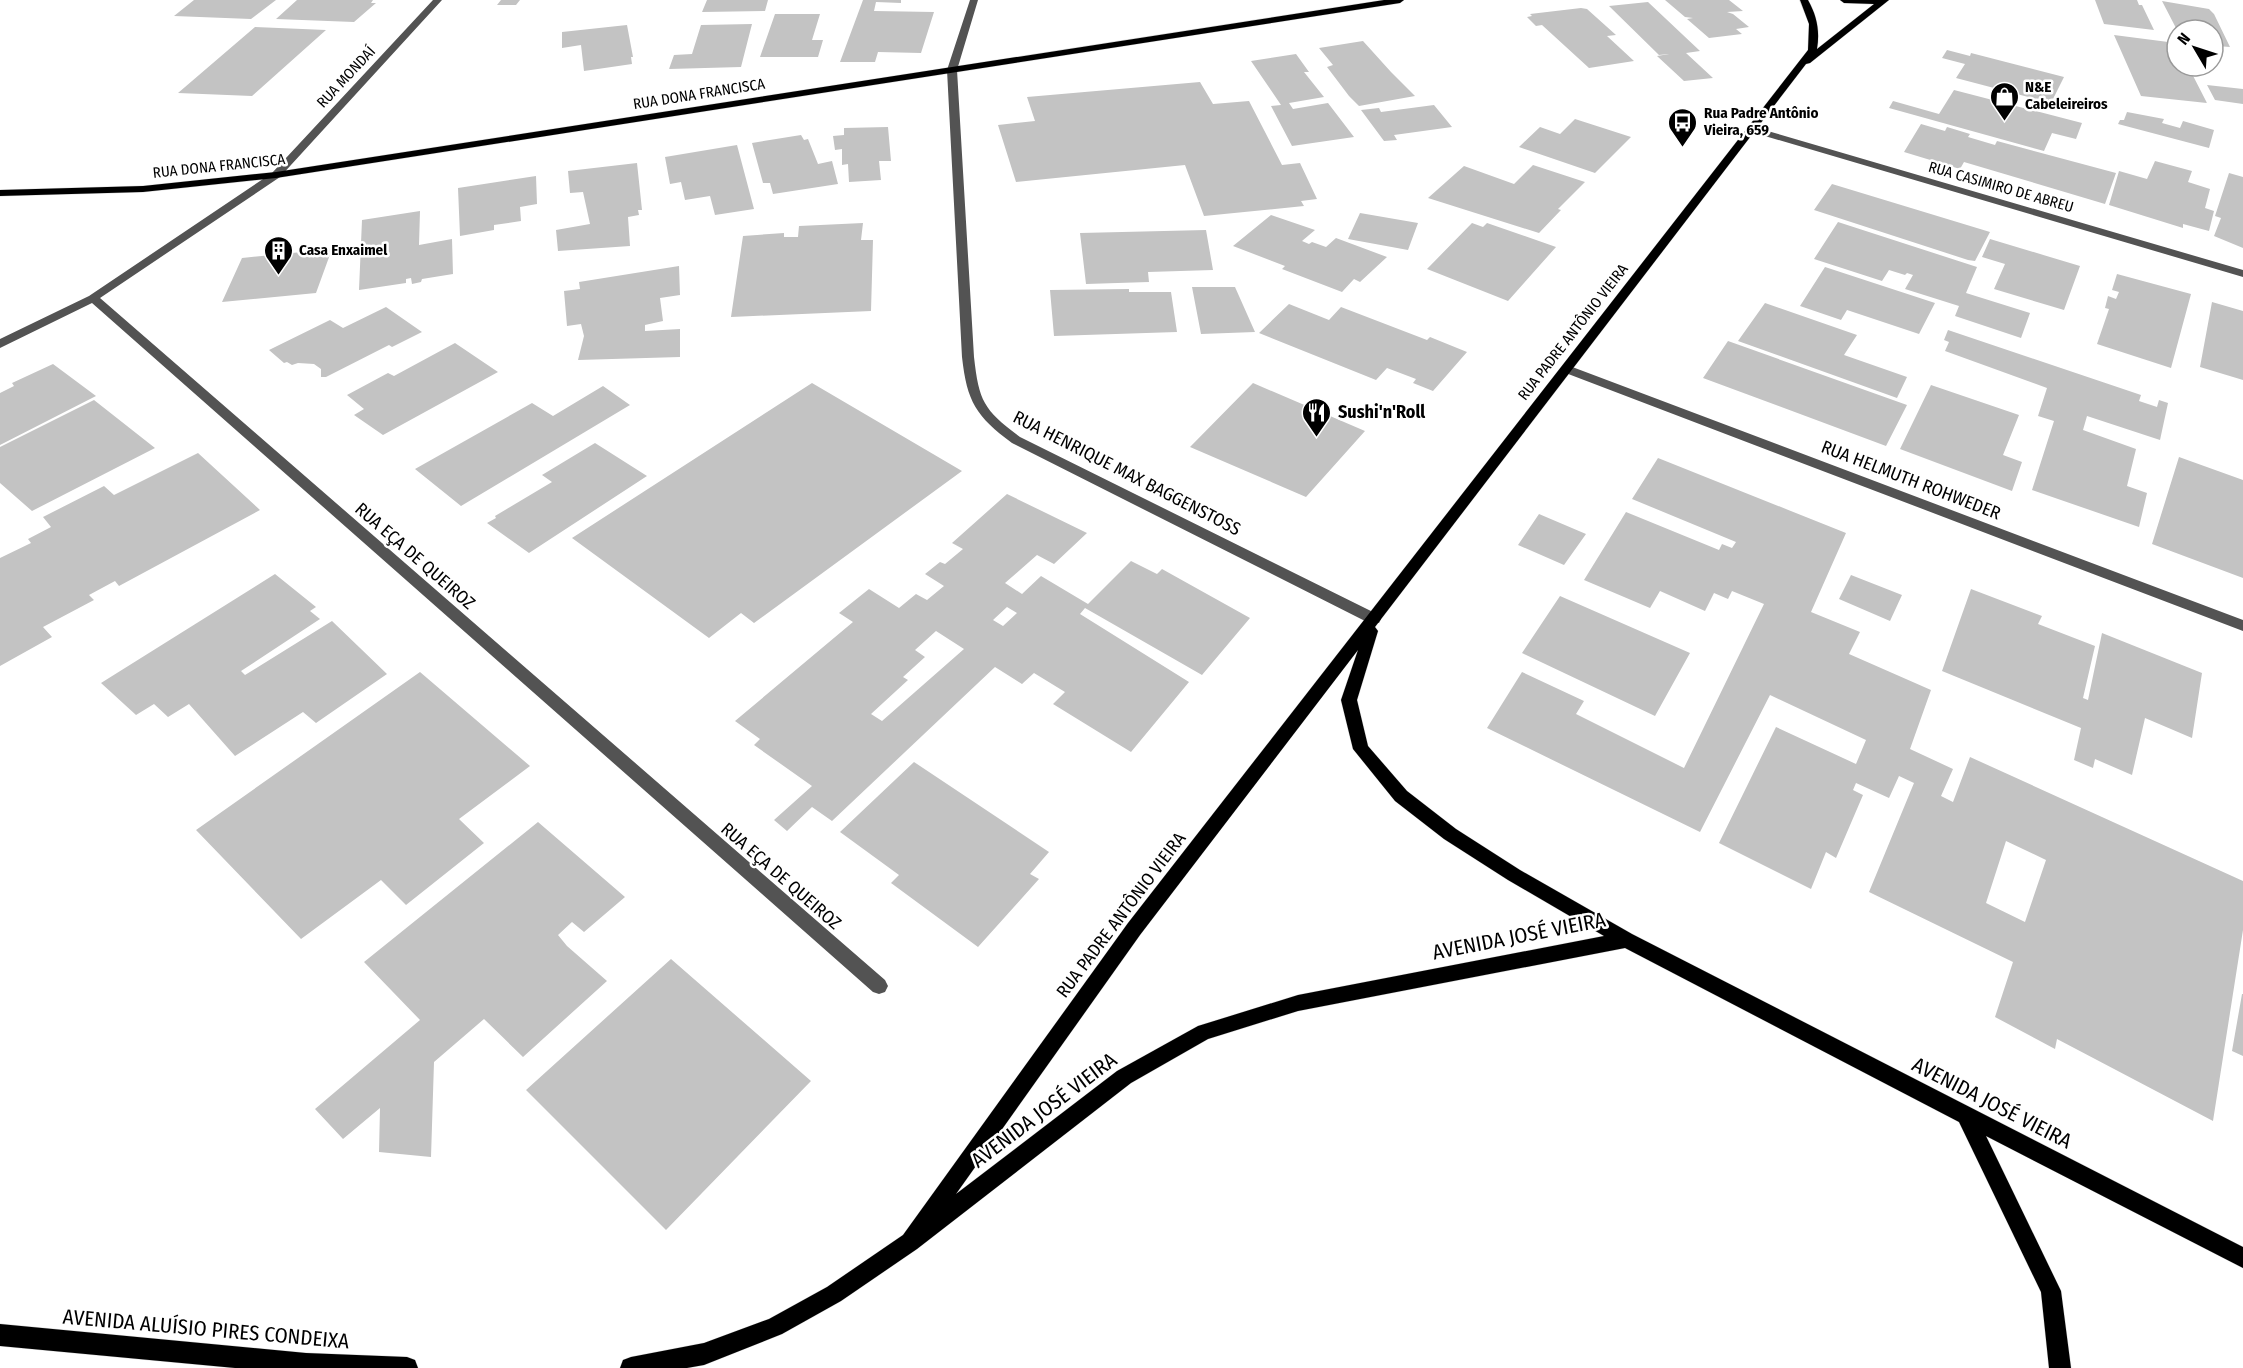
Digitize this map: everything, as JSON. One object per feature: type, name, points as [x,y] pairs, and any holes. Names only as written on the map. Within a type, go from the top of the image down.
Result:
[{"type":"main road","name":"RUA DONA FRANCISCA","points":[[0,193],[143,189],[276,175],[1400,0]]},
{"type":"main road","name":"RUA PADRE ANTÔNIO VIEIRA","points":[[910,1242],[1134,929],[1812,50],[1816,34],[1813,16],[1804,0]]},
{"type":"main road","points":[[1844,0],[1884,1]]},
{"type":"main road","name":"RUA PADRE ANTÔNIO VIEIRA","points":[[1800,66],[1884,1]]},
{"type":"main road","name":"RUA PADRE ANTÔNIO VIEIRA","points":[[1374,620],[1349,700],[1361,748],[1401,796],[1450,834],[1514,875],[1626,940]]},
{"type":"main road","name":"AVENIDA JOSÉ VIEIRA","points":[[910,1242],[1124,1077],[1204,1032],[1298,1003],[1626,940],[1967,1118],[2243,1258]]},
{"type":"main road","points":[[1967,1118],[2051,1291],[2060,1368]]},
{"type":"main road","points":[[631,1368],[704,1354],[775,1326],[834,1294],[910,1242]]},
{"type":"main road","name":"AVENIDA ALUÍSIO PIRES CONDEIXA","points":[[0,1335],[306,1364],[407,1368]]},
{"type":"street","name":"RUA MONDAÍ","points":[[276,175],[438,0]]},
{"type":"street","points":[[952,70],[974,0]]},
{"type":"street","name":"RUA HENRIQUE MAX BAGGENSTOSS","points":[[952,70],[968,357],[977,406],[992,423],[1016,440],[1374,620]]},
{"type":"street","name":"RUA CASIMIRO DE ABREU","points":[[1751,129],[2243,274]]},
{"type":"street","points":[[0,344],[93,298],[276,175]]},
{"type":"street","name":"RUA EÇA DE QUEIROZ","points":[[93,298],[879,986]]},
{"type":"street","name":"RUA HELMUTH ROHWEDER","points":[[1567,369],[2243,626]]},
{"type":"building","points":[[194,0],[276,0],[251,19],[174,16]]},
{"type":"building","points":[[297,0],[373,0],[371,3],[376,3],[354,22],[276,19]]},
{"type":"building","points":[[501,0],[520,0],[516,5],[497,5]]},
{"type":"building","points":[[707,0],[768,0],[765,11],[702,12]]},
{"type":"building","points":[[863,0],[901,0],[901,3],[876,2],[874,11],[934,12],[921,53],[878,52],[875,62],[840,62]]},
{"type":"building","points":[[1665,0],[1729,0],[1743,11],[1727,12],[1749,27],[1736,29],[1742,34],[1709,38],[1687,19],[1693,18],[1685,17]]},
{"type":"building","points":[[2095,0],[2137,0],[2139,5],[2142,5],[2154,30],[2104,24]]},
{"type":"building","points":[[2162,1],[2209,9],[2216,18],[2171,18]]},
{"type":"building","points":[[1648,2],[1700,51],[1686,53],[1713,78],[1684,81],[1657,56],[1669,54],[1659,55],[1609,6]]},
{"type":"building","points":[[1587,9],[1616,35],[1607,36],[1634,61],[1589,68],[1542,25],[1536,26],[1527,17],[1532,16],[1530,14]]},
{"type":"building","points":[[775,14],[820,14],[812,40],[823,40],[818,57],[760,57]]},
{"type":"building","points":[[752,24],[741,67],[669,69],[674,55],[692,54],[701,25]]},
{"type":"building","points":[[627,25],[633,57],[631,57],[632,64],[584,71],[581,45],[562,48],[562,32]]},
{"type":"building","points":[[255,27],[326,30],[252,96],[178,93]]},
{"type":"building","points":[[2114,35],[2165,42],[2165,78],[2194,78],[2207,103],[2141,96]]},
{"type":"building","points":[[2225,37],[2230,47],[2225,47]]},
{"type":"building","points":[[1363,41],[1415,96],[1359,106],[1349,96],[1327,67],[1333,65],[1319,48]]},
{"type":"building","points":[[1947,50],[1970,56],[1971,53],[2064,77],[2051,103],[1956,78],[1965,64],[1942,58]]},
{"type":"building","points":[[1296,54],[1309,72],[1304,72],[1324,97],[1289,103],[1293,109],[1328,103],[1354,137],[1292,146],[1271,106],[1281,105],[1251,61]]},
{"type":"building","points":[[1200,82],[1213,104],[1249,101],[1282,165],[1300,163],[1317,199],[1301,201],[1304,206],[1204,216],[1185,165],[1016,182],[998,125],[1035,121],[1027,97]]},
{"type":"building","points":[[2207,85],[2243,89],[2243,104],[2215,100]]},
{"type":"building","name":"N&E Cabeleireiros","points":[[1954,90],[2082,123],[2076,139],[2052,133],[2044,151],[1889,108],[1893,101],[1939,114]]},
{"type":"building","points":[[1434,105],[1452,127],[1394,135],[1397,140],[1384,141],[1361,110],[1379,108],[1381,112]]},
{"type":"building","points":[[2127,112],[2164,119],[2162,123],[2180,128],[2183,121],[2214,130],[2209,148],[2118,124],[2120,120],[2124,120]]},
{"type":"building","points":[[1575,119],[1631,137],[1595,173],[1519,147],[1540,127],[1560,134]]},
{"type":"building","points":[[1921,124],[1945,131],[1947,127],[1970,134],[1968,137],[1995,145],[1997,141],[2116,173],[2105,204],[1964,162],[1960,169],[1904,152]]},
{"type":"building","points":[[888,127],[891,161],[879,161],[881,180],[849,182],[848,164],[842,165],[842,149],[835,150],[833,136],[844,135],[844,128]]},
{"type":"building","points":[[801,135],[804,140],[808,139],[818,164],[832,161],[838,184],[773,194],[770,183],[763,183],[752,143]]},
{"type":"building","points":[[737,145],[754,209],[715,215],[710,196],[685,200],[681,182],[670,184],[665,157]]},
{"type":"building","points":[[2155,161],[2192,171],[2188,182],[2210,189],[2205,208],[2214,211],[2209,231],[2183,224],[2183,228],[2109,205],[2119,171],[2147,179]]},
{"type":"building","points":[[637,163],[642,210],[638,210],[639,215],[628,217],[630,246],[558,251],[556,230],[590,224],[583,192],[570,193],[568,171]]},
{"type":"building","points":[[1533,165],[1585,182],[1558,209],[1561,210],[1539,233],[1428,198],[1464,166],[1514,184]]},
{"type":"building","points":[[2229,173],[2243,177],[2243,248],[2214,236],[2221,218],[2215,216]]},
{"type":"building","points":[[536,176],[537,204],[520,207],[521,221],[494,225],[494,230],[460,236],[458,188]]},
{"type":"building","points":[[1832,184],[1990,232],[1975,261],[1968,260],[1814,210]]},
{"type":"building","points":[[420,211],[419,245],[452,239],[453,274],[422,279],[421,282],[412,284],[411,278],[406,279],[406,283],[359,290],[362,220]]},
{"type":"building","points":[[1360,213],[1418,223],[1408,250],[1348,239]]},
{"type":"building","points":[[1271,215],[1315,230],[1302,241],[1309,244],[1312,242],[1326,247],[1336,238],[1387,257],[1360,282],[1354,279],[1342,292],[1282,269],[1285,266],[1233,246]]},
{"type":"building","points":[[1838,222],[1977,267],[1966,293],[2030,313],[2021,338],[1955,316],[1959,306],[1905,289],[1913,275],[1889,270],[1882,281],[1814,259]]},
{"type":"building","points":[[863,223],[861,240],[873,240],[871,311],[731,317],[743,236],[784,233],[784,237],[798,237],[799,226]]},
{"type":"building","points":[[1472,223],[1483,227],[1487,223],[1556,247],[1508,301],[1427,269]]},
{"type":"building","points":[[1206,230],[1213,270],[1148,272],[1149,282],[1086,284],[1080,233]]},
{"type":"building","points":[[1990,239],[2080,266],[2064,310],[1994,289],[2005,264],[1982,257]]},
{"type":"building","name":"Casa Enxaimel","points":[[332,249],[316,293],[222,302],[242,258]]},
{"type":"building","points":[[679,266],[680,295],[660,298],[663,321],[645,325],[645,331],[680,329],[680,357],[578,360],[584,336],[581,324],[567,326],[564,291],[580,289],[579,282]]},
{"type":"building","points":[[1825,267],[1935,303],[1919,334],[1847,310],[1841,320],[1800,306]]},
{"type":"building","points":[[2117,274],[2191,294],[2171,368],[2097,344],[2109,309],[2105,308],[2108,296],[2116,299],[2119,292],[2112,290]]},
{"type":"building","points":[[1192,287],[1235,287],[1255,332],[1201,334]]},
{"type":"building","points":[[1129,289],[1129,292],[1171,292],[1177,332],[1054,336],[1050,290]]},
{"type":"building","points":[[2212,302],[2243,311],[2243,380],[2200,367]]},
{"type":"building","points":[[1765,303],[1857,335],[1844,355],[1907,377],[1897,398],[1738,341]]},
{"type":"building","points":[[1289,304],[1329,320],[1341,307],[1427,340],[1430,337],[1467,352],[1433,391],[1413,383],[1416,379],[1387,368],[1376,380],[1259,333]]},
{"type":"building","points":[[386,307],[422,332],[392,347],[389,345],[326,377],[321,377],[321,369],[314,364],[284,363],[269,350],[330,320],[343,328]]},
{"type":"building","points":[[1948,330],[2141,395],[2139,401],[2157,407],[2159,400],[2168,403],[2160,440],[2087,416],[2083,430],[2136,449],[2127,486],[2147,493],[2139,527],[2032,490],[2054,421],[2038,416],[2047,388],[1945,351],[1949,342],[1944,340]]},
{"type":"building","points":[[1728,341],[1907,405],[1886,446],[1703,378]]},
{"type":"building","points":[[455,343],[498,372],[383,435],[354,415],[364,409],[347,395],[388,373],[394,376]]},
{"type":"building","points":[[53,364],[96,396],[0,445],[0,393],[14,386],[12,383]]},
{"type":"building","points":[[812,383],[962,471],[754,623],[741,613],[709,638],[572,538]]},
{"type":"building","points":[[1253,383],[1365,431],[1306,497],[1190,447]]},
{"type":"building","points":[[1931,385],[2019,415],[2003,455],[2022,462],[2012,491],[1900,449]]},
{"type":"building","points":[[603,386],[630,405],[461,506],[415,469],[532,403],[553,416]]},
{"type":"building","points":[[94,400],[155,448],[32,511],[0,483],[0,447]]},
{"type":"building","points":[[595,443],[647,476],[529,553],[487,523],[552,482],[542,475]]},
{"type":"building","points":[[198,453],[260,510],[119,586],[115,581],[89,595],[94,600],[43,627],[52,637],[0,666],[0,558],[31,543],[28,539],[51,527],[43,517],[104,486],[114,495]]},
{"type":"building","points":[[2179,457],[2243,480],[2243,578],[2152,544]]},
{"type":"building","points":[[1658,458],[1846,533],[1811,612],[1860,632],[1849,654],[1931,690],[1910,749],[1953,769],[1941,796],[1953,802],[1970,757],[2243,881],[2243,930],[2213,1121],[2057,1039],[2055,1049],[1995,1017],[2013,962],[1869,892],[1914,783],[1899,776],[1889,798],[1856,783],[1853,790],[1863,795],[1836,858],[1826,852],[1811,889],[1719,843],[1776,727],[1856,764],[1866,740],[1770,695],[1700,832],[1487,728],[1522,672],[1584,701],[1576,714],[1684,768],[1764,604],[1732,591],[1728,599],[1714,593],[1705,611],[1660,591],[1650,608],[1584,580],[1626,512],[1719,550],[1722,544],[1732,548],[1736,542],[1632,499]],"holes":[[[2006,841],[2046,860],[2025,922],[1986,903]]]},
{"type":"building","points":[[1007,494],[1087,533],[1054,564],[1037,555],[1005,583],[1022,594],[1041,576],[1088,604],[1131,561],[1157,574],[1162,569],[1250,618],[1202,675],[1085,608],[1080,614],[1189,682],[1131,752],[1053,704],[1065,692],[1034,673],[1022,684],[995,667],[832,821],[812,807],[787,831],[774,820],[812,786],[754,745],[760,739],[735,721],[853,622],[839,613],[869,589],[899,608],[916,594],[927,600],[944,586],[925,574],[940,562],[945,564],[963,549],[952,543]],"holes":[[[1007,607],[1017,613],[1003,626],[993,620]],[[936,631],[964,649],[882,721],[871,714],[908,680],[903,677],[925,657],[915,650]]]},
{"type":"building","points":[[1539,514],[1586,534],[1564,565],[1518,545]]},
{"type":"building","points":[[275,574],[316,607],[310,611],[320,619],[241,671],[245,675],[332,621],[387,674],[316,723],[303,712],[235,756],[189,704],[168,717],[154,704],[136,715],[101,683]]},
{"type":"building","points":[[1851,575],[1902,595],[1890,621],[1839,599]]},
{"type":"building","points":[[1971,589],[2042,616],[2038,624],[2095,646],[2083,698],[2088,700],[2102,633],[2202,673],[2192,738],[2145,718],[2132,775],[2095,759],[2093,768],[2074,760],[2081,728],[1942,671]]},
{"type":"building","points":[[1560,596],[1690,653],[1655,716],[1522,653]]},
{"type":"building","points":[[420,672],[530,766],[459,819],[484,843],[406,905],[381,880],[301,939],[196,830]]},
{"type":"building","points":[[914,762],[1049,852],[1030,874],[1039,879],[978,947],[891,883],[899,875],[840,832]]},
{"type":"building","points":[[538,822],[625,897],[584,932],[572,922],[558,935],[567,946],[607,981],[523,1057],[484,1019],[434,1062],[431,1157],[379,1152],[380,1108],[343,1139],[315,1109],[420,1020],[364,962]]},
{"type":"building","points":[[671,959],[811,1081],[666,1230],[526,1090]]},
{"type":"building","points":[[2243,994],[2243,1056],[2232,1051]]},
{"type":"place","name":"N&E Cabeleireiros","points":[[2004,122]]},
{"type":"place","name":"Rua Padre Antônio Vieira, 659","points":[[1683,148]]},
{"type":"place","name":"Casa Enxaimel","points":[[278,276]]},
{"type":"place","name":"Sushi'n'Roll","points":[[1317,438]]}]
